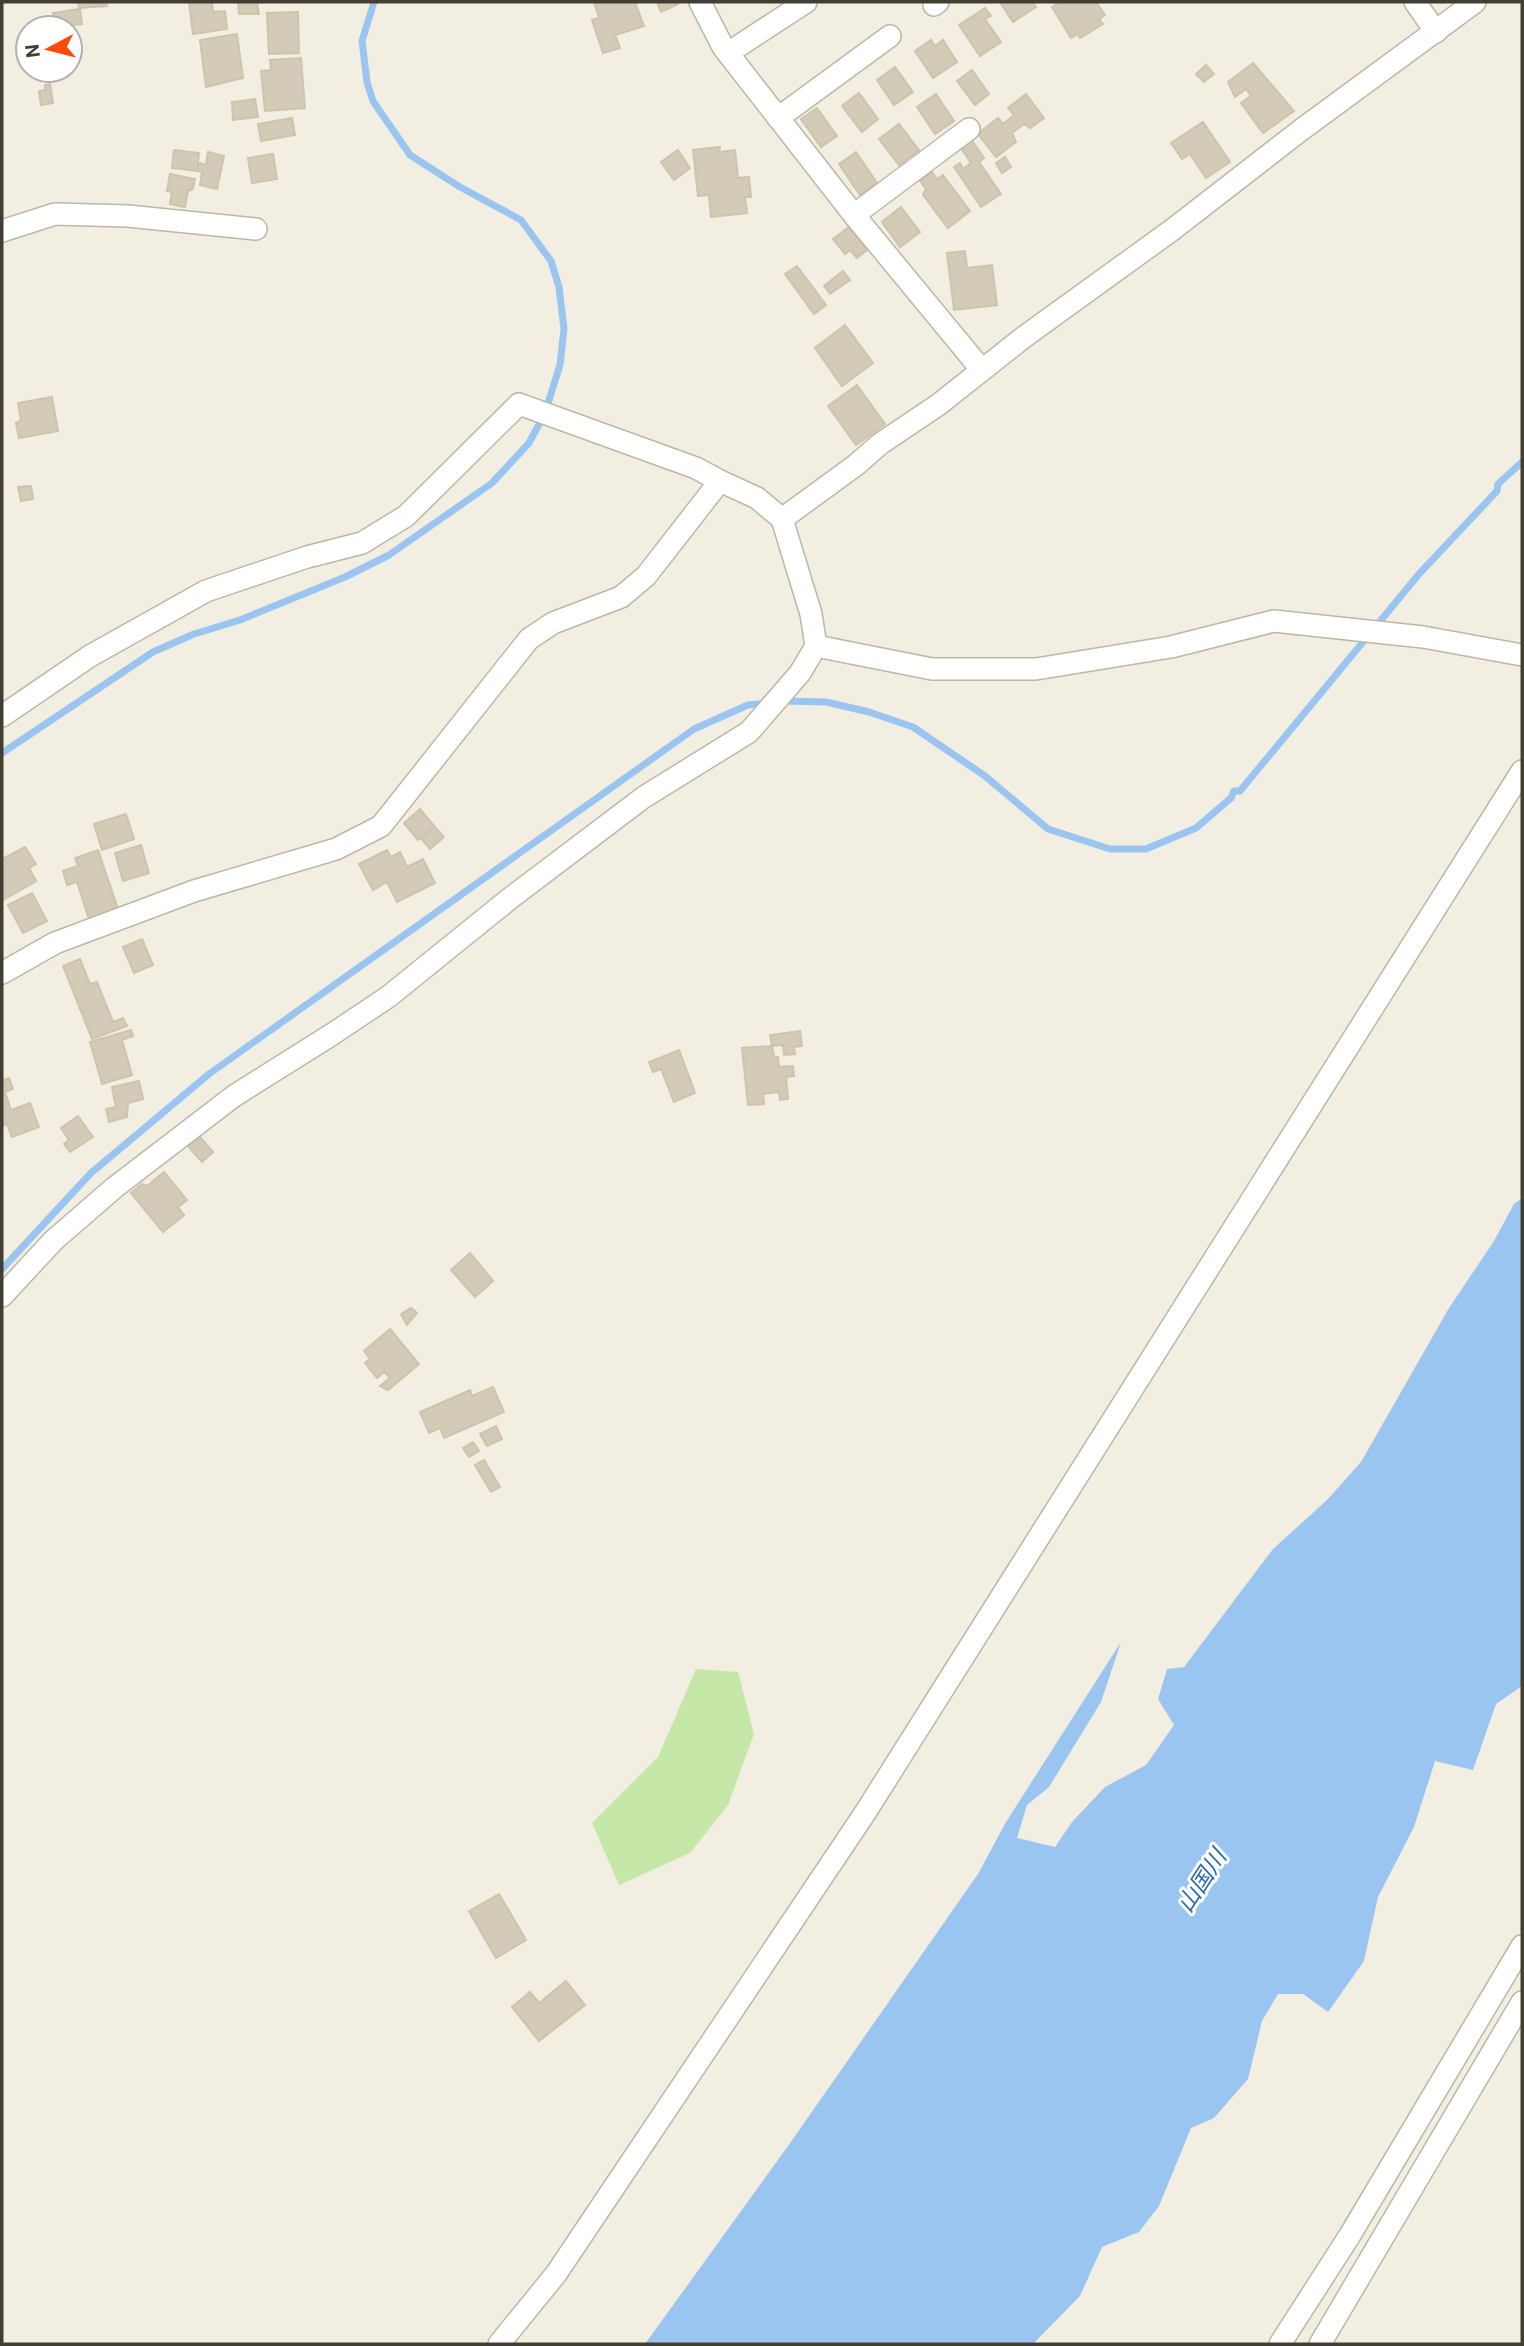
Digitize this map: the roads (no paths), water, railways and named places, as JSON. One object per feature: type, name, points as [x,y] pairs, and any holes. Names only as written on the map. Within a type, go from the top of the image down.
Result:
[{"type":"street","points":[[701,2],[728,53],[854,215],[981,369]]},
{"type":"street","points":[[728,53],[806,2]]},
{"type":"street","points":[[1415,2],[1436,32]]},
{"type":"street","points":[[782,519],[1475,2]]},
{"type":"street","points":[[778,118],[890,36]]},
{"type":"street","points":[[854,215],[969,129]]},
{"type":"street","points":[[2,232],[55,214],[128,216],[256,229]]},
{"type":"street","points":[[2,716],[90,656],[206,591],[307,557],[362,543],[406,516],[519,404],[696,468],[757,498],[782,519],[811,614],[816,646],[800,673],[749,732],[644,797],[508,900],[388,997],[234,1096],[114,1188],[54,1240],[2,1296]]},
{"type":"street","points":[[2,973],[55,943],[194,891],[336,849],[381,826],[529,639],[553,622],[621,597],[646,576],[720,481]]},
{"type":"street","points":[[816,646],[932,669],[1036,669],[1171,647],[1274,621],[1423,637],[1522,655]]},
{"type":"street","points":[[499,2344],[556,2274],[864,1814],[1522,771]]},
{"type":"street","points":[[1280,2344],[1350,2235],[1522,1946]]},
{"type":"street","points":[[1320,2344],[1522,2002]]},
{"type":"water","name":"山国川","points":[[1522,1198],[1522,1686],[1496,1704],[1473,1770],[1435,1761],[1414,1827],[1378,1897],[1364,1961],[1328,2012],[1303,1994],[1278,1994],[1262,2021],[1248,2079],[1214,2118],[1191,2128],[1159,2206],[1139,2232],[1102,2247],[1080,2296],[1033,2344],[645,2344],[788,2146],[978,1874],[1006,1822],[1121,1642],[1101,1702],[1049,1787],[1027,1805],[1017,1838],[1055,1847],[1072,1822],[1105,1787],[1146,1765],[1174,1725],[1158,1699],[1167,1669],[1184,1667],[1273,1549],[1327,1500],[1361,1462],[1449,1308],[1494,1241],[1514,1204]]},
{"type":"waterway","points":[[2,753],[153,652],[345,577],[389,555],[492,483],[529,443],[545,413],[560,365],[564,329],[559,287],[551,261],[521,220],[460,187],[410,155],[373,101],[367,82],[362,41],[374,2]]},
{"type":"waterway","points":[[784,701],[826,702],[869,712],[913,727],[985,776],[1048,829],[1110,849],[1146,849],[1196,828],[1231,798],[1234,791],[1240,791],[1419,574],[1497,491],[1498,484],[1522,462]]},
{"type":"waterway","points":[[2,1269],[91,1173],[209,1074],[694,729],[748,705],[768,703]]}]
